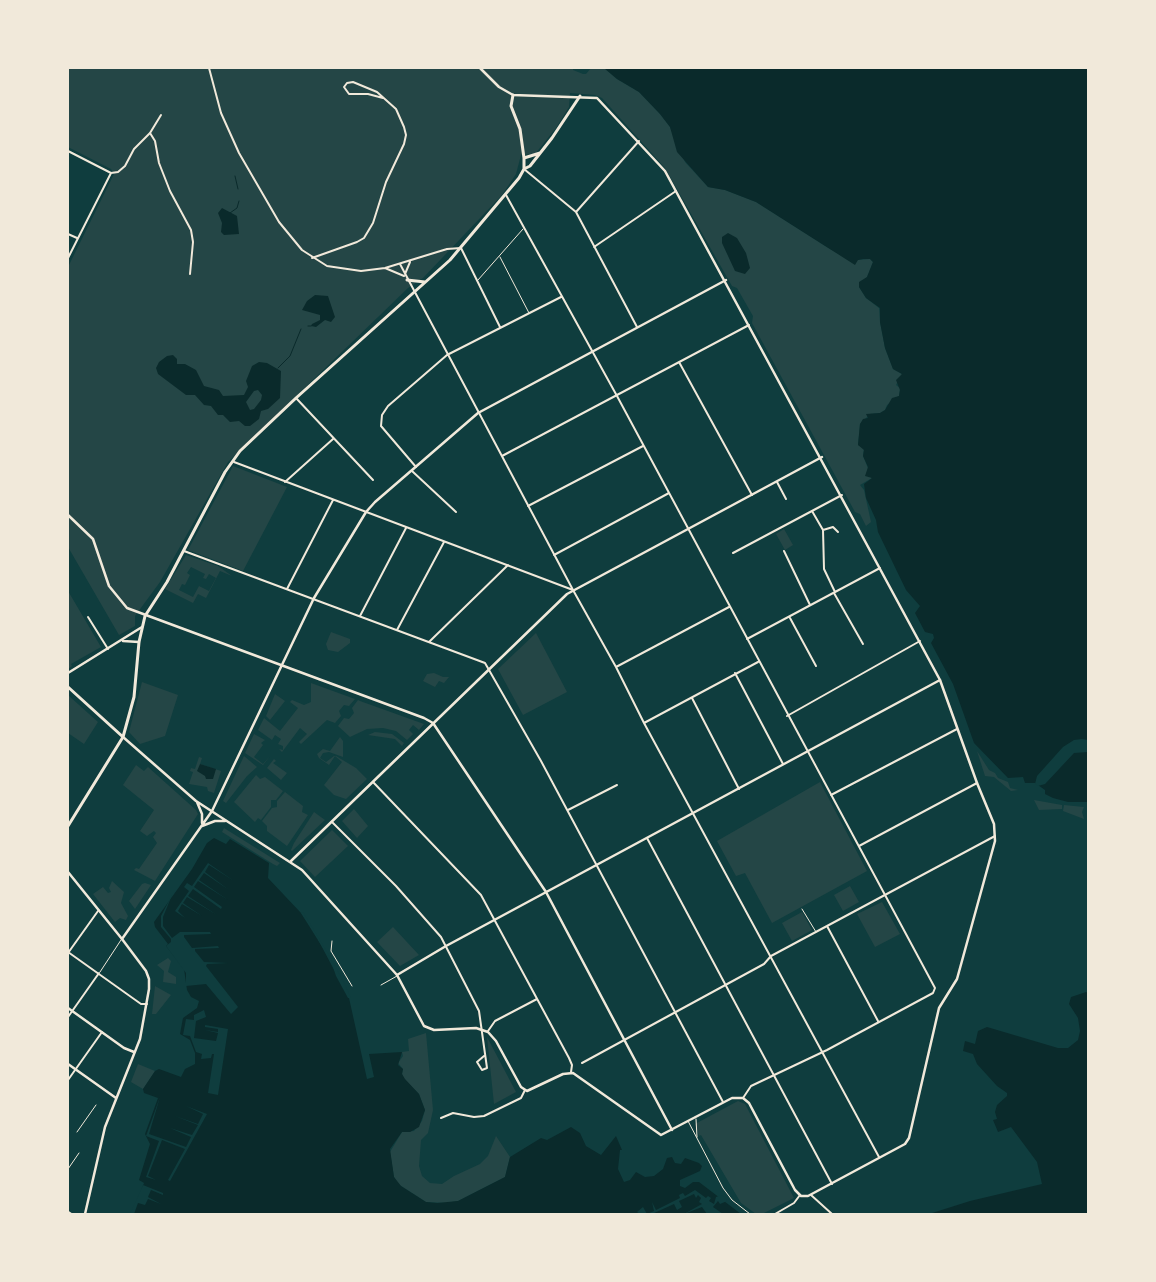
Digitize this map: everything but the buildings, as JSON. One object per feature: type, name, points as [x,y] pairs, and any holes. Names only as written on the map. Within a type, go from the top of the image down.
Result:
[{"type":"main road","points":[[513,95],[511,106],[520,129],[524,169]]},
{"type":"main road","points":[[68,826],[123,736],[134,697],[139,642],[145,616],[184,551],[231,461],[296,398],[461,248],[506,195],[524,169],[530,166],[546,147],[580,96]]},
{"type":"main road","points":[[524,158],[535,156],[546,147]]},
{"type":"main road","points":[[406,278],[425,282]]},
{"type":"main road","points":[[68,687],[123,736]]},
{"type":"street","points":[[209,68],[213,90],[225,124],[243,161],[292,240],[312,258],[327,266],[345,270],[385,268],[447,249],[461,248],[500,327]]},
{"type":"street","points":[[123,736],[196,801],[291,861],[334,904],[398,975],[422,1024],[434,1030],[481,1028],[495,1038],[519,1084],[525,1090],[531,1091],[560,1075],[571,1072],[579,1075],[662,1135],[722,1102],[734,1097],[743,1098],[749,1103],[793,1187],[800,1195],[805,1197],[905,1144],[909,1138],[939,1008],[954,986],[960,970],[996,835],[994,824],[977,783],[940,680],[726,280],[665,171],[600,100],[580,96],[513,95],[499,87],[480,68]]},
{"type":"street","points":[[312,258],[364,238],[373,223],[386,182],[399,156],[406,135],[402,120],[396,109],[376,92],[353,82],[347,83],[345,86],[345,91],[349,94],[368,94],[383,98]]},
{"type":"street","points":[[68,258],[111,173],[125,166],[134,149],[150,133],[161,115]]},
{"type":"street","points":[[150,133],[155,141],[159,163],[170,191],[191,230],[193,242],[190,274]]},
{"type":"street","points":[[576,212],[639,141]]},
{"type":"street","points":[[68,151],[111,173]]},
{"type":"street","points":[[524,169],[576,212],[637,327]]},
{"type":"street","points":[[594,247],[676,190]]},
{"type":"street","points":[[506,195],[523,229],[617,396],[758,662],[935,988],[934,993],[749,1088],[743,1098]]},
{"type":"street","points":[[478,280],[523,229]]},
{"type":"street","points":[[68,234],[78,239]]},
{"type":"street","points":[[500,257],[529,314]]},
{"type":"street","points":[[406,278],[412,261]]},
{"type":"street","points":[[400,264],[478,413],[616,667],[644,723],[772,956],[879,1157]]},
{"type":"street","points":[[385,268],[395,271],[406,278]]},
{"type":"street","points":[[68,1017],[212,811],[280,665],[314,598],[366,512],[384,493],[478,413],[726,280]]},
{"type":"street","points":[[416,467],[381,426],[382,415],[388,406],[447,355],[561,297]]},
{"type":"street","points":[[502,456],[749,325]]},
{"type":"street","points":[[679,362],[752,495]]},
{"type":"street","points":[[296,398],[373,480]]},
{"type":"street","points":[[285,482],[333,439]]},
{"type":"street","points":[[528,506],[644,446]]},
{"type":"street","points":[[291,861],[573,590],[822,458]]},
{"type":"street","points":[[231,461],[573,590]]},
{"type":"street","points":[[412,471],[456,512]]},
{"type":"street","points":[[777,482],[786,498]]},
{"type":"street","points":[[554,554],[669,493]]},
{"type":"street","points":[[733,553],[842,495]]},
{"type":"street","points":[[287,589],[333,500]]},
{"type":"street","points":[[812,511],[823,530],[824,569],[834,593],[862,644]]},
{"type":"street","points":[[68,515],[85,529],[95,542],[113,593],[127,608],[424,718],[433,723],[546,892],[672,1130]]},
{"type":"street","points":[[823,530],[833,526],[838,532]]},
{"type":"street","points":[[360,616],[406,528]]},
{"type":"street","points":[[397,630],[444,542]]},
{"type":"street","points":[[184,551],[485,663],[567,811],[722,1102]]},
{"type":"street","points":[[784,552],[810,604]]},
{"type":"street","points":[[429,642],[508,565]]},
{"type":"street","points":[[747,639],[790,618],[810,604],[880,568]]},
{"type":"street","points":[[616,667],[730,607]]},
{"type":"street","points":[[88,617],[108,649]]},
{"type":"street","points":[[790,618],[816,666]]},
{"type":"street","points":[[68,673],[142,627]]},
{"type":"street","points":[[122,641],[139,642]]},
{"type":"street","points":[[788,716],[920,642]]},
{"type":"street","points":[[644,723],[758,662]]},
{"type":"street","points":[[735,673],[784,765]]},
{"type":"street","points":[[381,986],[446,946],[940,680]]},
{"type":"street","points":[[692,698],[739,789]]},
{"type":"street","points":[[831,795],[958,728]]},
{"type":"street","points":[[373,782],[481,896],[496,919],[569,1058],[572,1065],[571,1072]]},
{"type":"street","points":[[858,846],[977,783]]},
{"type":"street","points":[[567,811],[617,786]]},
{"type":"street","points":[[196,801],[202,814],[201,826]]},
{"type":"street","points":[[201,826],[215,821],[227,820]]},
{"type":"street","points":[[332,822],[396,886],[446,946],[479,1011],[487,1068],[484,1070],[479,1068],[477,1062],[484,1056]]},
{"type":"street","points":[[582,1064],[764,964],[772,956],[996,835]]},
{"type":"street","points":[[647,838],[832,1184]]},
{"type":"street","points":[[68,872],[148,974],[150,983],[142,1030],[104,1130],[85,1214]]},
{"type":"street","points":[[802,909],[816,933]]},
{"type":"street","points":[[98,911],[68,952],[141,1004],[147,1004]]},
{"type":"street","points":[[827,926],[879,1022]]},
{"type":"street","points":[[332,941],[331,951],[352,986]]},
{"type":"street","points":[[488,1032],[495,1021],[537,999]]},
{"type":"street","points":[[68,1008],[134,1052]]},
{"type":"street","points":[[68,1080],[102,1032]]},
{"type":"street","points":[[68,1064],[116,1098]]},
{"type":"street","points":[[441,1118],[453,1113],[474,1117],[484,1116],[521,1098],[525,1090]]},
{"type":"street","points":[[77,1132],[96,1105]]},
{"type":"street","points":[[695,1117],[698,1138]]},
{"type":"street","points":[[688,1120],[723,1188],[732,1200],[750,1214]]},
{"type":"street","points":[[68,1169],[78,1153]]},
{"type":"street","points":[[775,1214],[794,1204],[800,1195]]},
{"type":"street","points":[[811,1195],[832,1214]]},
{"type":"shaded area","points":[[68,68],[573,68],[573,70],[586,74],[591,68],[604,68],[617,79],[639,92],[660,114],[670,127],[685,162],[708,187],[725,190],[756,202],[830,249],[857,260],[870,259],[873,262],[867,277],[859,287],[866,298],[879,308],[885,348],[893,369],[902,374],[896,385],[900,388],[899,396],[887,405],[885,410],[880,413],[870,414],[860,424],[858,445],[864,448],[863,456],[872,478],[860,485],[864,490],[871,522],[866,526],[860,514],[855,512],[752,323],[753,316],[737,288],[732,286],[665,168],[602,98],[595,95],[570,93],[569,107],[556,128],[535,154],[521,155],[516,174],[502,195],[423,278],[408,288],[228,462],[160,582],[135,616],[135,626],[119,635],[68,547],[68,267],[114,174],[111,169],[68,147]]},
{"type":"shaded area","points":[[604,68],[1088,68],[1088,802],[1068,802],[1053,798],[1045,794],[1045,790],[1035,783],[1025,783],[1023,777],[1008,778],[974,743],[953,684],[931,643],[934,638],[933,634],[925,632],[915,613],[920,606],[906,590],[878,532],[876,520],[866,498],[864,484],[872,478],[865,476],[868,467],[863,456],[864,450],[858,445],[860,424],[863,419],[868,418],[866,414],[880,413],[885,410],[892,398],[899,396],[900,390],[896,380],[902,374],[893,369],[885,348],[880,322],[880,308],[866,298],[859,287],[859,282],[867,277],[873,262],[870,259],[863,259],[858,260],[855,265],[756,202],[725,190],[708,187],[677,152],[670,127],[660,114],[639,92],[617,79]]},
{"type":"shaded area","points":[[222,208],[237,216],[239,234],[224,235],[221,232],[222,223],[218,213]]},
{"type":"shaded area","points":[[728,233],[737,238],[746,253],[750,268],[745,274],[735,271],[722,243],[722,237]]},
{"type":"shaded area","points":[[315,295],[328,296],[335,317],[331,322],[325,320],[316,327],[311,326],[320,320],[320,315],[302,310],[307,301]]},
{"type":"shaded area","points":[[173,355],[177,359],[177,364],[185,364],[196,370],[204,386],[219,390],[223,396],[244,395],[248,387],[246,381],[252,366],[259,362],[267,363],[281,371],[280,398],[268,409],[261,411],[259,419],[250,426],[245,426],[239,421],[230,422],[223,415],[218,415],[211,406],[204,405],[195,395],[186,395],[158,374],[156,368],[159,362],[167,356]],"holes":[[[258,390],[262,395],[261,400],[254,409],[250,410],[246,402],[254,391]]]},
{"type":"shaded area","points":[[233,466],[287,487],[243,571],[188,550]]},
{"type":"shaded area","points":[[784,529],[793,545],[785,550],[776,534]]},
{"type":"shaded area","points":[[186,555],[218,566],[232,576],[220,571],[206,598],[198,594],[193,603],[165,589]],"holes":[[[191,567],[205,574],[203,578],[206,579],[209,574],[216,578],[209,591],[199,586],[193,597],[179,590],[182,584],[185,585],[190,575],[187,573]]]},
{"type":"shaded area","points":[[68,591],[101,647],[71,664],[72,666],[68,669]]},
{"type":"shaded area","points":[[331,632],[350,639],[350,643],[338,652],[328,650],[326,644]]},
{"type":"shaded area","points":[[536,633],[567,692],[523,715],[498,669]]},
{"type":"shaded area","points":[[434,673],[443,677],[449,677],[444,683],[439,681],[435,687],[423,681],[427,674]]},
{"type":"shaded area","points":[[142,682],[178,695],[165,736],[140,744],[129,732]]},
{"type":"shaded area","points":[[311,683],[355,699],[349,706],[344,705],[339,711],[341,716],[335,723],[327,720],[301,744],[299,742],[307,734],[300,728],[282,752],[279,749],[283,750],[283,746],[278,744],[281,739],[275,735],[272,740],[258,730],[264,718],[280,731],[298,708],[290,702],[292,700],[304,705],[311,702]]},
{"type":"shaded area","points":[[275,694],[285,701],[270,720],[266,716]]},
{"type":"shaded area","points":[[68,695],[98,722],[84,744],[68,733]]},
{"type":"shaded area","points":[[358,700],[424,724],[419,730],[413,725],[409,730],[413,734],[407,740],[396,731],[383,728],[367,729],[350,737],[338,726],[344,718],[349,719],[354,713],[352,708]]},
{"type":"shaded area","points":[[375,732],[392,734],[404,743],[402,746],[395,739],[368,735]]},
{"type":"shaded area","points":[[254,734],[265,740],[261,743],[263,745],[254,757],[263,764],[270,756],[263,765],[245,753]]},
{"type":"shaded area","points":[[340,737],[343,741],[343,757],[329,752],[323,753],[320,758],[326,762],[335,756],[329,765],[319,758],[317,754],[323,749],[330,751]]},
{"type":"shaded area","points":[[977,751],[989,770],[995,773],[998,778],[1008,782],[1010,788],[1018,790],[1011,791],[994,777],[985,776]]},
{"type":"shaded area","points":[[244,756],[257,767],[247,776],[226,803],[223,801]]},
{"type":"shaded area","points":[[335,756],[356,768],[367,779],[346,799],[334,795],[324,785],[342,762]]},
{"type":"shaded area","points":[[199,757],[202,758],[200,764],[221,771],[214,793],[208,791],[207,787],[189,784],[193,772],[190,771],[191,768],[195,769]]},
{"type":"shaded area","points":[[274,759],[276,761],[273,763],[287,773],[281,780],[267,768]]},
{"type":"shaded area","points":[[200,764],[216,769],[213,779],[206,779],[205,776],[197,771]]},
{"type":"shaded area","points":[[136,765],[144,771],[148,767],[196,810],[198,814],[155,881],[134,870],[136,868],[139,869],[157,843],[153,837],[156,833],[154,831],[147,836],[140,831],[154,810],[123,785]]},
{"type":"shaded area","points":[[256,775],[260,779],[265,777],[283,791],[276,800],[271,800],[271,807],[261,820],[258,818],[255,822],[234,802]]},
{"type":"shaded area","points":[[820,782],[867,871],[772,923],[745,873],[736,876],[717,841]]},
{"type":"shaded area","points":[[285,792],[303,806],[302,812],[308,815],[287,846],[267,831],[267,826],[262,821],[272,808],[277,807],[277,801]]},
{"type":"shaded area","points":[[1034,800],[1062,805],[1062,809],[1039,810]]},
{"type":"shaded area","points":[[1064,805],[1084,807],[1082,812],[1084,819],[1063,811]]},
{"type":"shaded area","points":[[354,809],[368,826],[357,838],[342,821]]},
{"type":"shaded area","points":[[314,812],[325,820],[292,851],[294,843]]},
{"type":"shaded area","points":[[224,828],[280,863],[277,866],[273,864],[222,832]]},
{"type":"shaded area","points":[[332,830],[348,846],[315,877],[300,861]]},
{"type":"shaded area","points":[[214,838],[226,844],[230,839],[269,863],[268,878],[301,913],[314,932],[349,998],[367,1079],[374,1077],[369,1054],[402,1052],[398,1065],[403,1069],[402,1074],[405,1079],[419,1094],[425,1110],[419,1127],[410,1132],[402,1132],[390,1149],[394,1177],[401,1186],[426,1202],[458,1201],[505,1177],[510,1157],[541,1138],[547,1140],[571,1127],[580,1133],[586,1146],[601,1155],[616,1136],[622,1150],[620,1150],[618,1169],[624,1182],[630,1180],[636,1172],[645,1177],[654,1176],[663,1169],[667,1158],[672,1157],[675,1163],[681,1164],[685,1158],[699,1163],[702,1166],[700,1171],[680,1180],[680,1186],[685,1188],[693,1182],[699,1182],[741,1214],[132,1214],[144,1183],[139,1180],[150,1144],[145,1134],[158,1098],[144,1093],[143,1089],[155,1071],[159,1069],[181,1077],[185,1069],[195,1064],[195,1053],[190,1040],[180,1034],[183,1018],[197,1008],[199,1001],[191,997],[187,990],[184,969],[166,946],[168,944],[155,927],[154,922],[192,869],[207,843]]},
{"type":"shaded area","points":[[112,881],[124,892],[121,903],[128,916],[126,920],[120,918],[115,922],[93,894],[103,887],[108,893],[111,892],[109,888]]},
{"type":"shaded area","points":[[142,884],[151,885],[135,909],[129,901]]},
{"type":"shaded area","points":[[850,886],[859,902],[843,911],[834,895]]},
{"type":"shaded area","points":[[882,902],[900,934],[875,947],[857,914]]},
{"type":"shaded area","points":[[802,912],[812,930],[792,941],[782,923]]},
{"type":"shaded area","points":[[393,927],[419,955],[400,966],[377,942]]},
{"type":"shaded area","points":[[168,958],[171,961],[168,972],[176,977],[176,984],[163,982],[164,971],[157,965]]},
{"type":"shaded area","points":[[155,986],[171,995],[156,1014],[152,1014]]},
{"type":"shaded area","points":[[1088,993],[1088,1214],[929,1214],[970,1201],[1042,1184],[1037,1162],[1011,1127],[998,1132],[993,1120],[997,1119],[995,1112],[997,1105],[1007,1096],[1007,1093],[997,1086],[977,1064],[973,1054],[963,1051],[965,1041],[975,1044],[978,1031],[987,1027],[1058,1048],[1068,1048],[1078,1040],[1080,1031],[1078,1018],[1069,1004],[1071,997]]},
{"type":"shaded area","points":[[426,1033],[433,1110],[428,1133],[421,1140],[419,1166],[422,1176],[430,1183],[442,1184],[480,1164],[488,1156],[496,1136],[510,1157],[505,1177],[458,1201],[446,1203],[426,1202],[398,1184],[394,1177],[390,1152],[402,1132],[414,1131],[422,1121],[425,1110],[419,1094],[404,1079],[403,1069],[398,1063],[403,1056],[402,1052],[409,1051],[408,1039]]},
{"type":"shaded area","points":[[487,1037],[516,1092],[494,1104]]},
{"type":"shaded area","points":[[138,1064],[155,1071],[143,1089],[131,1082]]},
{"type":"shaded area","points":[[738,1101],[745,1104],[794,1198],[762,1214],[756,1214],[741,1203],[701,1135],[699,1136],[695,1124]]},
{"type":"pier","points":[[1074,740],[1088,740],[1088,752],[1074,753],[1045,784],[1038,786],[1035,784],[1037,776],[1063,747]]},
{"type":"pier","points":[[208,863],[234,881],[209,865],[205,872],[229,890],[204,873],[199,880],[228,900],[198,881],[194,887],[222,907],[221,909],[193,889],[188,896],[217,915],[187,897],[183,903],[202,916],[182,904],[178,911],[185,918],[175,911],[189,891],[184,887],[187,883],[192,886]]},
{"type":"pier","points":[[172,895],[163,917],[163,926],[172,938],[180,932],[210,932],[211,934],[184,935],[184,937],[192,948],[218,946],[219,948],[195,949],[195,951],[204,962],[228,963],[207,964],[206,966],[238,1007],[231,1014],[206,984],[186,986],[186,973],[166,946],[171,942],[171,939],[161,927],[161,916]]},
{"type":"pier","points":[[303,912],[336,967],[351,998],[348,998],[336,976],[331,961],[301,913]]},
{"type":"pier","points":[[204,1010],[206,1017],[196,1021],[194,1038],[216,1041],[218,1033],[205,1030],[218,1032],[218,1029],[205,1027],[205,1025],[228,1029],[218,1095],[208,1093],[214,1054],[212,1054],[211,1058],[201,1059],[202,1054],[196,1052],[190,1036],[183,1035],[186,1019],[194,1020],[194,1015]]},
{"type":"pier","points":[[160,1097],[149,1134],[186,1147],[191,1137],[170,1128],[192,1135],[198,1125],[175,1116],[198,1124],[203,1114],[186,1106],[207,1114],[170,1181],[168,1180],[185,1149],[162,1140],[148,1176],[156,1180],[146,1177],[159,1141],[146,1136]]},
{"type":"pier","points":[[143,1185],[163,1193],[163,1195],[151,1190],[148,1197],[161,1204],[148,1199],[145,1205],[138,1203],[134,1214],[130,1214]]},
{"type":"pier","points":[[695,1190],[706,1198],[708,1196],[711,1198],[709,1201],[714,1204],[716,1197],[721,1195],[727,1201],[720,1204],[718,1201],[713,1207],[723,1214],[707,1214],[702,1207],[684,1214],[702,1204],[699,1202],[701,1198],[698,1195],[696,1198],[694,1194],[679,1201],[682,1207],[677,1210],[674,1204],[652,1214],[647,1214],[654,1211],[652,1202],[656,1210],[680,1198],[679,1195],[683,1193],[685,1196]]},
{"type":"pier","points":[[643,1207],[647,1214],[640,1214],[637,1212]]},
{"type":"waterway","points":[[235,176],[238,189]]},
{"type":"waterway","points":[[230,213],[237,208],[239,201]]},
{"type":"waterway","points":[[278,368],[290,356],[301,329]]}]
